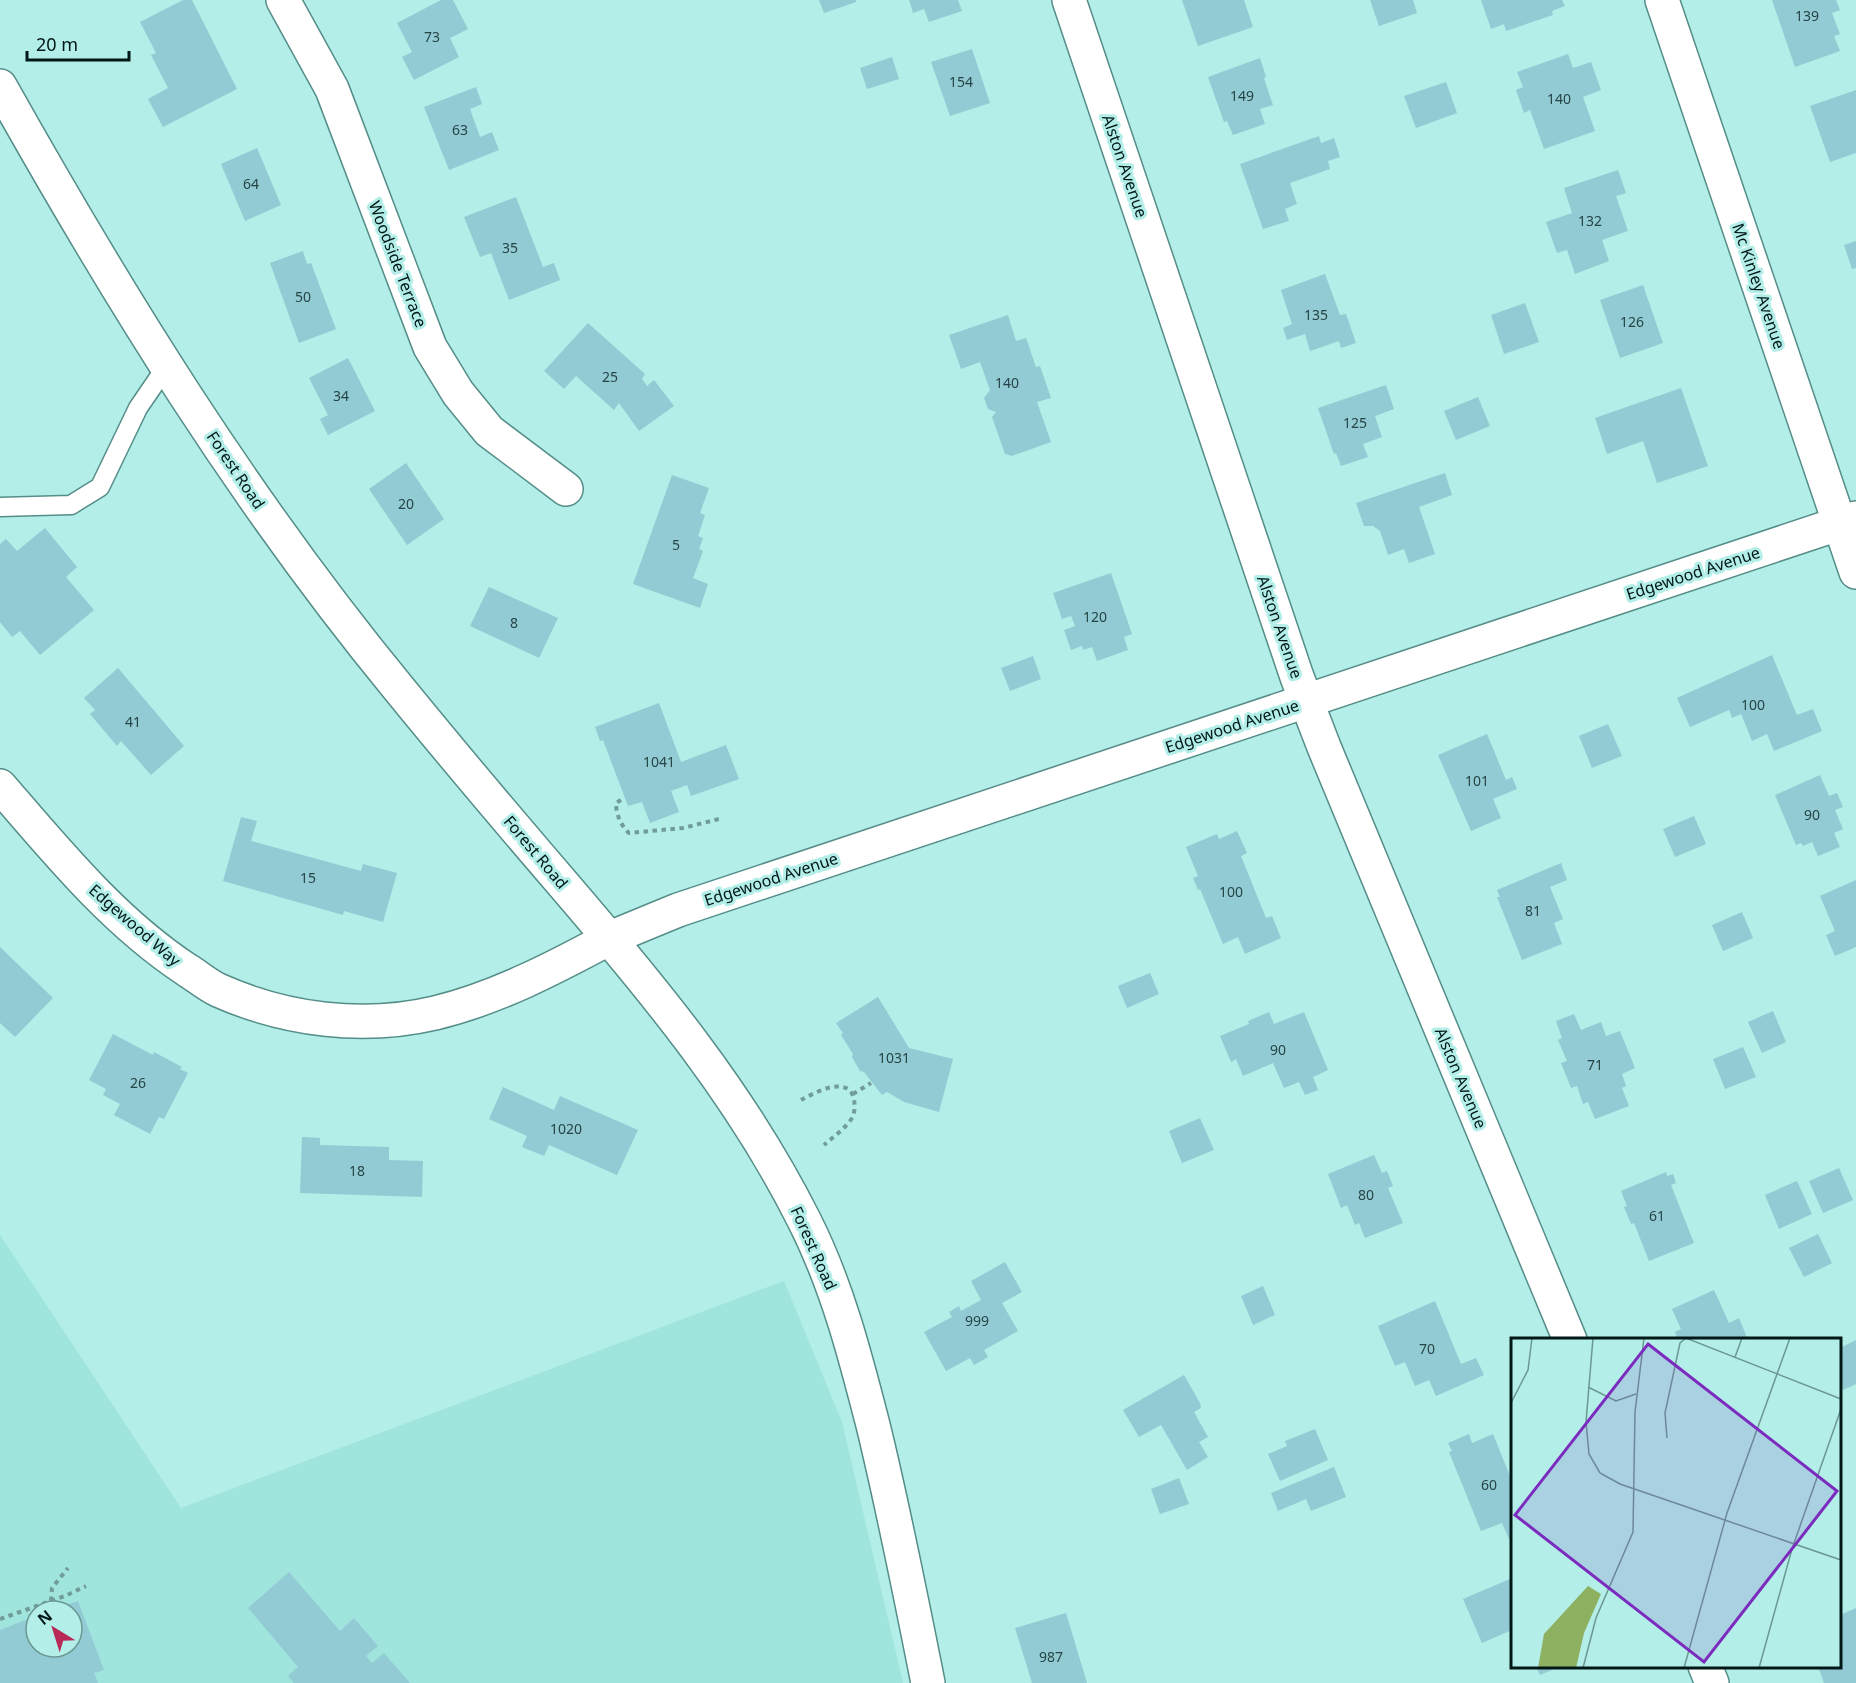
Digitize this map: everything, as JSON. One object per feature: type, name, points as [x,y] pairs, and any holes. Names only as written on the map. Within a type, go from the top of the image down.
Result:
[{"type":"street","name":"Woodside Terrace","points":[[283,0],[332,89],[430,347],[458,393],[489,430],[566,489]]},
{"type":"street","name":"Alston Avenue","points":[[1069,0],[1306,701],[1569,1338]]},
{"type":"street","name":"Mc Kinley Avenue","points":[[1662,0],[1848,521],[1856,572]]},
{"type":"street","name":"Forest Road","points":[[0,86],[72,215],[166,367],[321,592],[407,699],[645,980],[726,1087],[778,1173],[805,1222],[846,1327],[903,1553],[928,1683]]},
{"type":"street","name":"Edgewood Avenue","points":[[610,938],[678,910],[1848,521]]},
{"type":"street","name":"Edgewood Way","points":[[0,786],[108,906],[166,956],[216,989],[275,1009],[319,1020],[394,1021],[436,1013],[497,993],[610,938]]},
{"type":"street","points":[[1706,1668],[1712,1683]]},
{"type":"lane","points":[[0,507],[71,505],[100,487],[138,408],[166,367]]},
{"type":"path","points":[[621,800],[616,803],[616,809],[623,828],[629,833],[683,828],[723,818]]},
{"type":"path","points":[[853,1094],[871,1083]]},
{"type":"path","points":[[801,1100],[827,1087],[843,1087],[853,1094],[855,1105],[853,1116],[845,1127],[825,1144]]},
{"type":"path","points":[[51,1599],[52,1588],[68,1568]]},
{"type":"path","points":[[56,1599],[86,1586]]},
{"type":"path","points":[[0,1619],[24,1611]]},
{"type":"shaded area","points":[[0,1235],[181,1508],[784,1281],[842,1422],[903,1683],[0,1683]]},
{"type":"building","points":[[183,0],[192,0],[237,89],[163,127],[148,99],[168,88],[151,55],[156,53],[140,22]]},
{"type":"building","points":[[441,0],[453,0],[468,29],[450,38],[459,57],[414,80],[402,57],[412,52],[397,23]]},
{"type":"building","points":[[819,0],[856,0],[856,2],[824,13]]},
{"type":"building","points":[[909,0],[958,0],[962,11],[929,22],[924,9],[913,13]]},
{"type":"building","points":[[1182,0],[1244,0],[1253,27],[1198,46]]},
{"type":"building","points":[[1370,0],[1413,0],[1417,13],[1379,26]]},
{"type":"building","points":[[1481,0],[1562,0],[1565,6],[1552,11],[1553,15],[1506,31],[1504,24],[1491,29]]},
{"type":"building","points":[[1772,0],[1836,0],[1840,10],[1832,13],[1840,34],[1834,36],[1840,51],[1795,67]]},
{"type":"building","points":[[972,49],[990,103],[950,116],[931,62]]},
{"type":"building","points":[[1568,54],[1573,68],[1591,62],[1601,90],[1583,97],[1595,131],[1544,149],[1530,110],[1524,113],[1516,90],[1523,87],[1517,72]]},
{"type":"building","points":[[892,57],[899,79],[867,89],[860,68]]},
{"type":"building","points":[[1260,58],[1273,105],[1260,109],[1265,124],[1233,135],[1227,121],[1224,122],[1208,77]]},
{"type":"building","points":[[1446,82],[1457,113],[1416,128],[1404,96]]},
{"type":"building","points":[[476,87],[482,104],[470,109],[480,137],[492,132],[499,150],[449,170],[424,107]]},
{"type":"building","points":[[1856,90],[1856,153],[1830,162],[1810,106]]},
{"type":"building","points":[[1319,136],[1321,143],[1334,138],[1340,157],[1328,161],[1330,169],[1290,183],[1297,204],[1285,209],[1289,221],[1263,229],[1240,164]]},
{"type":"building","points":[[257,148],[281,205],[245,221],[221,164]]},
{"type":"building","points":[[1618,170],[1626,193],[1616,196],[1628,231],[1602,240],[1609,261],[1575,274],[1567,250],[1557,253],[1546,222],[1572,213],[1564,188]]},
{"type":"building","points":[[516,197],[543,267],[554,263],[560,280],[509,300],[491,253],[480,257],[464,217]]},
{"type":"building","points":[[1856,241],[1856,268],[1852,269],[1844,245]]},
{"type":"building","points":[[303,251],[307,264],[311,263],[336,329],[299,343],[270,263]]},
{"type":"building","points":[[1325,274],[1340,315],[1346,314],[1356,343],[1341,348],[1339,341],[1310,351],[1305,334],[1287,340],[1283,328],[1292,324],[1281,290]]},
{"type":"building","points":[[1643,285],[1663,343],[1620,358],[1600,300]]},
{"type":"building","points":[[1525,303],[1539,342],[1504,354],[1491,315]]},
{"type":"building","points":[[1008,315],[1016,341],[1026,338],[1036,367],[1040,366],[1051,398],[1037,402],[1051,442],[1012,456],[1005,454],[992,417],[996,412],[988,409],[984,398],[990,390],[980,362],[961,369],[949,335]]},
{"type":"building","points":[[588,323],[645,374],[642,379],[647,386],[654,380],[674,406],[639,431],[619,403],[614,410],[576,376],[564,389],[544,371]]},
{"type":"building","points":[[348,358],[375,411],[328,435],[320,419],[328,415],[309,378]]},
{"type":"building","points":[[1386,385],[1394,409],[1375,416],[1382,437],[1363,444],[1368,457],[1341,466],[1336,453],[1334,454],[1318,408]]},
{"type":"building","points":[[1681,388],[1708,466],[1657,483],[1643,441],[1607,454],[1595,418]]},
{"type":"building","points":[[1478,397],[1490,426],[1456,440],[1444,411]]},
{"type":"building","points":[[406,463],[444,519],[407,545],[369,489]]},
{"type":"building","points":[[1445,473],[1452,495],[1419,507],[1435,554],[1409,563],[1404,549],[1388,555],[1380,531],[1373,526],[1364,526],[1356,503]]},
{"type":"building","points":[[672,475],[709,488],[700,513],[705,515],[698,536],[703,538],[699,549],[703,551],[693,578],[708,584],[700,608],[633,584]]},
{"type":"building","points":[[45,528],[77,567],[66,577],[94,610],[40,655],[20,631],[12,637],[0,622],[0,544],[6,539],[17,551]]},
{"type":"building","points":[[1111,573],[1132,634],[1124,637],[1128,650],[1097,661],[1092,647],[1083,650],[1082,646],[1071,650],[1064,630],[1075,626],[1071,616],[1062,619],[1053,593]]},
{"type":"building","points":[[489,587],[558,618],[539,658],[470,626]]},
{"type":"building","points":[[1772,655],[1797,715],[1813,709],[1822,731],[1774,751],[1767,734],[1752,741],[1741,714],[1732,718],[1729,710],[1690,727],[1677,698]]},
{"type":"building","points":[[1033,656],[1041,679],[1010,691],[1001,668]]},
{"type":"building","points":[[118,668],[184,746],[151,775],[121,741],[117,746],[90,714],[95,710],[84,698]]},
{"type":"building","points":[[659,703],[681,762],[726,745],[739,779],[691,796],[687,785],[671,791],[679,812],[650,823],[642,802],[628,806],[603,740],[600,741],[595,727]]},
{"type":"building","points":[[1608,724],[1622,756],[1592,768],[1579,736]]},
{"type":"building","points":[[1487,734],[1506,780],[1512,777],[1517,789],[1493,799],[1501,818],[1471,831],[1438,755]]},
{"type":"building","points":[[1820,775],[1829,796],[1837,793],[1843,807],[1835,810],[1843,829],[1834,833],[1840,847],[1818,856],[1812,842],[1803,846],[1801,843],[1796,845],[1775,795]]},
{"type":"building","points":[[1694,816],[1706,844],[1675,857],[1663,829]]},
{"type":"building","points":[[241,817],[257,821],[251,841],[361,871],[363,864],[397,873],[383,922],[344,911],[343,915],[223,881]]},
{"type":"building","points":[[1237,831],[1247,853],[1241,856],[1266,918],[1272,916],[1281,938],[1245,954],[1238,937],[1223,944],[1200,889],[1198,890],[1193,878],[1198,876],[1186,847],[1217,834],[1219,839]]},
{"type":"building","points":[[1561,863],[1567,880],[1550,887],[1563,919],[1554,923],[1562,944],[1522,960],[1497,897],[1500,897],[1497,890]]},
{"type":"building","points":[[1856,880],[1856,947],[1835,956],[1826,935],[1835,931],[1820,896]]},
{"type":"building","points":[[1742,912],[1753,938],[1723,951],[1712,925]]},
{"type":"building","points":[[0,947],[53,998],[15,1037],[0,1023]]},
{"type":"building","points":[[1150,973],[1159,994],[1127,1008],[1118,986]]},
{"type":"building","points":[[878,997],[909,1048],[953,1059],[939,1112],[904,1102],[887,1092],[882,1095],[864,1072],[860,1071],[852,1057],[853,1054],[836,1023]]},
{"type":"building","points":[[1773,1011],[1786,1042],[1762,1053],[1748,1022]]},
{"type":"building","points":[[1269,1012],[1274,1024],[1304,1012],[1328,1070],[1313,1077],[1318,1090],[1305,1095],[1299,1082],[1284,1088],[1273,1063],[1243,1076],[1236,1059],[1231,1062],[1220,1036],[1249,1024],[1248,1021]]},
{"type":"building","points":[[1574,1014],[1581,1030],[1601,1022],[1606,1036],[1620,1031],[1635,1068],[1622,1074],[1626,1086],[1622,1088],[1629,1106],[1595,1119],[1588,1102],[1583,1104],[1577,1086],[1571,1088],[1561,1063],[1567,1061],[1558,1040],[1562,1038],[1556,1021]]},
{"type":"building","points":[[113,1034],[153,1055],[154,1052],[182,1067],[180,1069],[188,1073],[164,1119],[159,1117],[150,1134],[114,1115],[120,1104],[103,1095],[106,1089],[89,1080]]},
{"type":"building","points":[[1743,1047],[1756,1077],[1725,1089],[1713,1059]]},
{"type":"building","points":[[503,1087],[554,1110],[560,1096],[638,1130],[617,1175],[549,1145],[544,1156],[522,1147],[527,1136],[489,1119]]},
{"type":"building","points":[[1200,1118],[1214,1150],[1182,1163],[1169,1131]]},
{"type":"building","points":[[302,1137],[320,1138],[320,1145],[389,1147],[389,1160],[423,1161],[422,1197],[300,1193]]},
{"type":"building","points":[[1374,1155],[1382,1173],[1387,1171],[1393,1186],[1388,1188],[1403,1223],[1365,1238],[1359,1223],[1355,1225],[1347,1205],[1341,1208],[1328,1174]]},
{"type":"building","points":[[1839,1168],[1853,1200],[1823,1213],[1809,1181]]},
{"type":"building","points":[[1666,1172],[1667,1176],[1673,1174],[1676,1183],[1671,1185],[1694,1243],[1649,1261],[1634,1223],[1631,1224],[1624,1207],[1627,1206],[1621,1191]]},
{"type":"building","points":[[1797,1181],[1812,1214],[1779,1229],[1765,1195]]},
{"type":"building","points":[[1818,1234],[1832,1263],[1804,1277],[1789,1248]]},
{"type":"building","points":[[1005,1262],[1022,1292],[1002,1303],[1018,1331],[984,1350],[988,1357],[974,1365],[970,1358],[946,1371],[924,1332],[952,1317],[949,1312],[959,1306],[961,1311],[981,1300],[971,1281]]},
{"type":"building","points":[[1263,1286],[1275,1315],[1253,1325],[1241,1296]]},
{"type":"building","points":[[1714,1290],[1729,1323],[1739,1318],[1747,1338],[1677,1338],[1675,1332],[1681,1329],[1672,1309]]},
{"type":"building","points":[[1435,1301],[1461,1364],[1476,1358],[1484,1375],[1436,1396],[1429,1380],[1415,1386],[1405,1362],[1395,1366],[1378,1326]]},
{"type":"building","points":[[1856,1340],[1856,1384],[1843,1390],[1841,1385],[1841,1348]]},
{"type":"building","points":[[1184,1375],[1200,1403],[1201,1408],[1194,1412],[1208,1437],[1199,1442],[1208,1457],[1187,1470],[1161,1425],[1139,1437],[1123,1410]]},
{"type":"building","points":[[1315,1429],[1328,1460],[1280,1481],[1268,1454],[1287,1446],[1285,1441]]},
{"type":"building","points":[[1469,1434],[1472,1443],[1493,1434],[1511,1479],[1511,1538],[1509,1539],[1502,1523],[1481,1531],[1449,1452],[1452,1451],[1448,1443]]},
{"type":"building","points":[[1334,1467],[1346,1497],[1311,1511],[1306,1499],[1278,1511],[1271,1493]]},
{"type":"building","points":[[1179,1478],[1189,1504],[1160,1514],[1151,1489]]},
{"type":"building","points":[[289,1572],[340,1631],[354,1618],[378,1646],[366,1656],[372,1663],[384,1653],[410,1683],[294,1683],[288,1676],[298,1667],[248,1608]]},
{"type":"building","points":[[1511,1578],[1511,1630],[1482,1643],[1463,1599]]},
{"type":"building","points":[[1856,1608],[1856,1683],[1824,1683],[1819,1668],[1841,1668],[1841,1615]]},
{"type":"building","points":[[1066,1613],[1087,1683],[1032,1683],[1015,1628]]},
{"type":"building","points":[[84,1617],[104,1670],[94,1673],[98,1683],[0,1683],[0,1630],[24,1621],[24,1659],[84,1659]]},
{"type":"building","points":[[1536,1668],[1557,1668],[1540,1675]]}]
